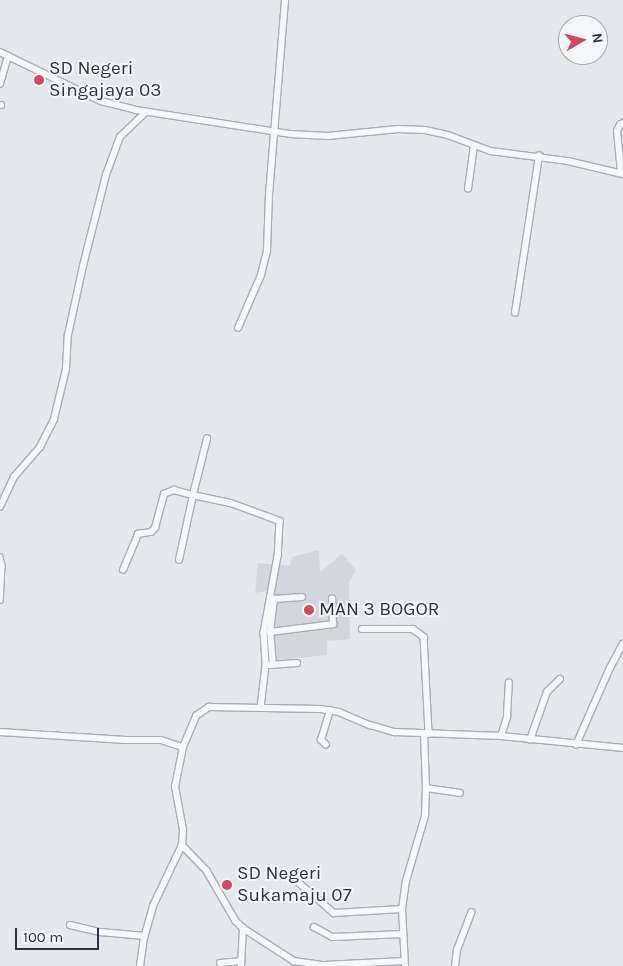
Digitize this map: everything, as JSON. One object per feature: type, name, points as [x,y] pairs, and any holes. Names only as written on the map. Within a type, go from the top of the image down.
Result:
[{"type":"street","points":[[238,328],[261,275],[266,256],[285,0]]},
{"type":"street","points":[[0,52],[100,101],[146,112],[274,132],[328,136],[398,129],[425,130],[448,135],[474,146],[497,152],[539,156],[622,174],[618,131],[620,125],[623,124]]},
{"type":"street","points":[[0,84],[8,56]]},
{"type":"street","points":[[0,507],[14,477],[40,447],[54,419],[62,389],[68,335],[106,175],[120,137],[146,112]]},
{"type":"street","points":[[468,189],[474,146]]},
{"type":"street","points":[[515,313],[539,156]]},
{"type":"street","points":[[178,560],[207,439]]},
{"type":"street","points":[[123,570],[138,534],[151,532],[155,528],[164,494],[174,490],[231,503],[280,521],[278,556],[264,633],[269,665]]},
{"type":"street","points":[[0,557],[2,566],[0,600]]},
{"type":"street","points":[[261,708],[269,665],[274,599],[302,597]]},
{"type":"street","points":[[270,632],[333,624],[332,599]]},
{"type":"street","points":[[182,846],[207,871],[230,914],[243,928],[294,961],[324,966],[405,963],[402,909],[406,881],[422,828],[426,788],[424,637],[413,629],[362,628]]},
{"type":"street","points":[[576,745],[610,668],[623,644]]},
{"type":"street","points":[[269,665],[297,663]]},
{"type":"street","points":[[530,740],[547,692],[560,679]]},
{"type":"street","points":[[501,736],[507,717],[509,683]]},
{"type":"street","points":[[140,966],[145,936],[162,885],[182,846],[183,830],[175,787],[183,747],[191,724],[201,711],[218,706],[330,710],[385,730],[426,734],[501,736],[576,745],[623,748]]},
{"type":"street","points":[[326,745],[321,740],[330,710]]},
{"type":"street","points":[[0,732],[126,740],[161,740],[183,747]]},
{"type":"street","points":[[426,788],[460,794]]},
{"type":"street","points":[[298,881],[334,913],[402,909]]},
{"type":"street","points":[[455,966],[458,950],[471,913]]},
{"type":"street","points":[[70,925],[101,932],[145,936]]},
{"type":"street","points":[[314,927],[333,937],[403,934]]},
{"type":"street","points":[[220,963],[241,963],[243,928]]},
{"type":"shaded area","name":"MAN 3 BOGOR","points":[[319,550],[320,572],[342,554],[356,570],[349,582],[350,639],[327,641],[327,655],[266,661],[264,633],[271,590],[255,593],[258,563],[290,566],[292,557]]},
{"type":"place","name":"SD Negeri Singajaya 03","points":[[39,80]]},
{"type":"place","name":"MAN 3 BOGOR","points":[[309,610]]},
{"type":"place","name":"SD Negeri Sukamaju 07","points":[[227,885]]}]
